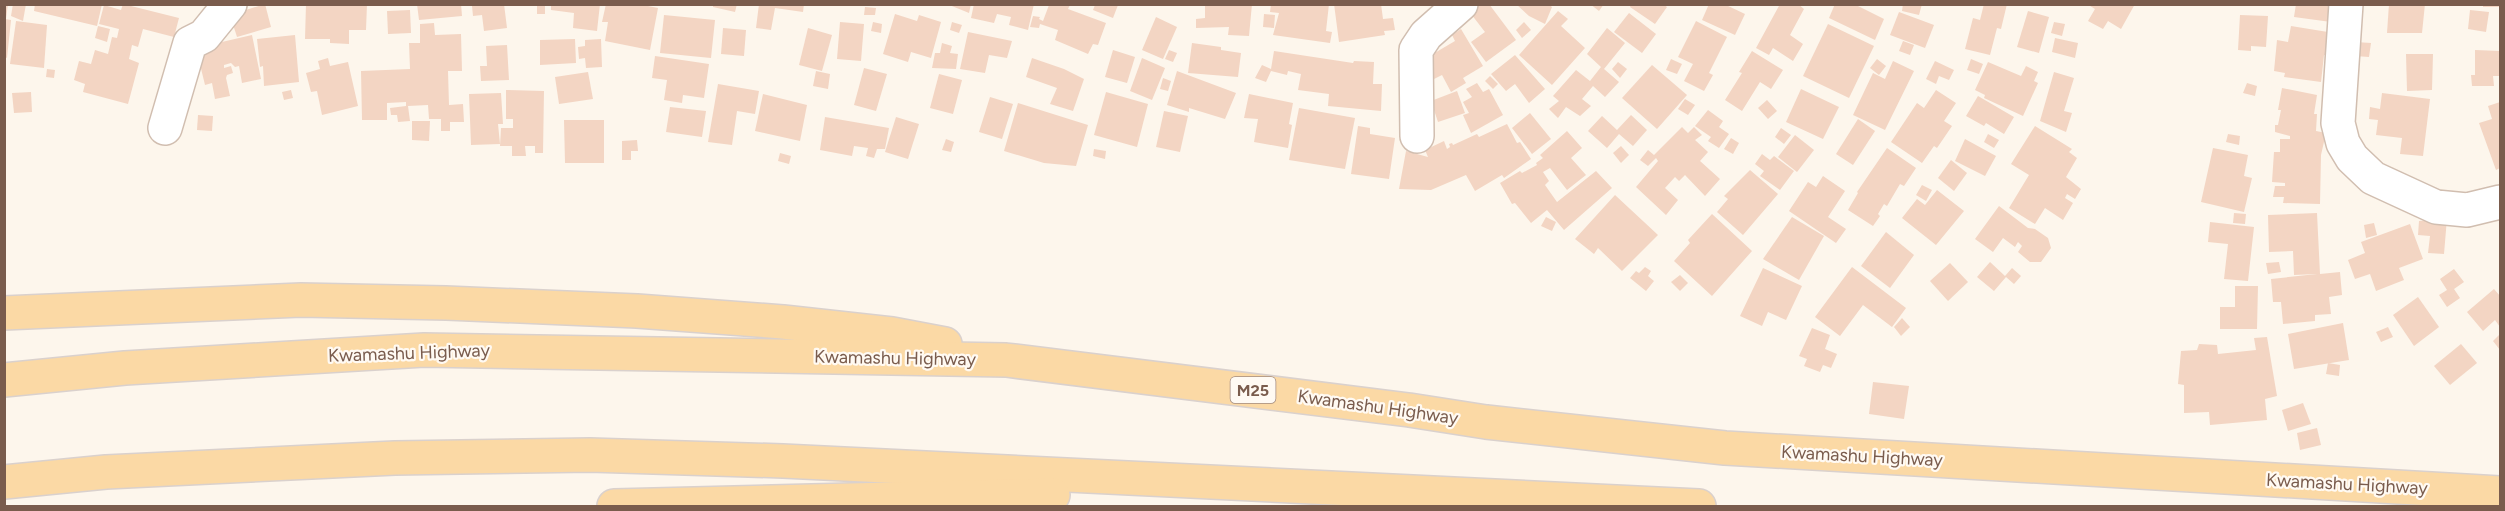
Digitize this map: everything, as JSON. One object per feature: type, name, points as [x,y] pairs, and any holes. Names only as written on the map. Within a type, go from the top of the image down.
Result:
[{"type":"main road","points":[[4,313],[301,300],[625,310],[783,322],[892,334],[926,339],[1006,360]]},
{"type":"main road","name":"Kwamashu Highway","points":[[4,380],[125,368],[424,350],[1006,360],[1409,410],[1486,422],[1725,448],[2500,493]]},
{"type":"main road","points":[[4,482],[106,472],[395,458],[591,455],[783,461],[1699,507]]},
{"type":"main road","points":[[614,507],[1112,493],[1261,486]]},
{"type":"street","points":[[165,128],[190,43],[204,36],[230,4]]},
{"type":"street","points":[[1417,136],[1414,57],[1416,50],[1426,35],[1461,4]]},
{"type":"street","points":[[2346,4],[2338,123],[2343,144],[2352,158],[2373,178],[2436,207],[2467,210],[2500,202]]},
{"type":"building","points":[[4,4],[8,4],[6,19],[4,19]]},
{"type":"building","points":[[13,4],[26,4],[23,21],[11,16]]},
{"type":"building","points":[[35,4],[102,4],[97,26],[34,11]]},
{"type":"building","points":[[123,4],[179,18],[174,37],[143,29],[138,47],[132,45],[129,59],[139,63],[128,104],[83,92],[85,84],[74,80],[79,61],[91,64],[95,50],[108,54],[112,37],[117,38],[119,29],[99,24],[104,5],[121,10]]},
{"type":"building","points":[[265,4],[271,27],[237,37],[230,15]]},
{"type":"building","points":[[306,4],[367,4],[366,30],[349,30],[349,44],[330,43],[330,39],[305,39]]},
{"type":"building","points":[[417,4],[461,4],[462,16],[419,20]]},
{"type":"building","points":[[504,4],[507,28],[484,31],[482,15],[473,16],[472,6]]},
{"type":"building","points":[[551,4],[600,4],[597,31],[573,28],[574,13],[551,10]]},
{"type":"building","points":[[606,4],[638,4],[658,8],[650,50],[605,41],[608,22],[602,22]]},
{"type":"building","points":[[713,4],[737,4],[735,12],[713,7]]},
{"type":"building","points":[[759,4],[804,4],[803,12],[775,8],[771,30],[756,28]]},
{"type":"building","points":[[947,4],[971,4],[969,13]]},
{"type":"building","points":[[974,4],[1034,4],[1028,30],[1009,25],[1011,17],[997,14],[994,23],[971,18]]},
{"type":"building","points":[[1252,4],[1249,36],[1228,35],[1229,27],[1196,28],[1196,19],[1205,18],[1205,5]]},
{"type":"building","points":[[1271,4],[1329,4],[1326,31],[1332,32],[1330,43],[1273,35],[1279,13],[1270,12]]},
{"type":"building","points":[[1334,4],[1381,4],[1383,19],[1393,18],[1395,30],[1384,31],[1385,35],[1339,42]]},
{"type":"building","points":[[1476,4],[1489,4],[1516,40],[1486,62],[1471,42],[1485,32],[1468,10]]},
{"type":"building","points":[[1516,4],[1548,4],[1552,7],[1545,24],[1529,16]]},
{"type":"building","points":[[1590,4],[1604,4],[1599,11]]},
{"type":"building","points":[[1631,4],[1663,4],[1667,7],[1655,24],[1630,7]]},
{"type":"building","points":[[1709,4],[1724,4],[1745,14],[1735,35],[1702,20]]},
{"type":"building","points":[[1780,4],[1798,4],[1804,9],[1790,35],[1803,44],[1793,61],[1773,48],[1769,55],[1756,48]]},
{"type":"building","points":[[1835,4],[1854,4],[1884,19],[1875,40],[1829,18]]},
{"type":"building","points":[[1903,4],[1922,4],[1919,15],[1902,11]]},
{"type":"building","points":[[1984,4],[2007,4],[2001,29],[1997,28],[1990,55],[1965,49],[1973,18],[1980,20]]},
{"type":"building","points":[[2087,4],[2135,4],[2121,29],[2108,21],[2103,29],[2088,21],[2095,9]]},
{"type":"building","points":[[2296,4],[2333,4],[2331,22],[2294,17]]},
{"type":"building","points":[[2389,4],[2425,4],[2422,33],[2387,33]]},
{"type":"building","points":[[2483,4],[2500,4],[2500,7],[2483,7]]},
{"type":"building","points":[[537,5],[545,5],[545,14],[537,14]]},
{"type":"building","points":[[1049,5],[1070,5],[1068,9],[1106,23],[1098,45],[1093,44],[1088,54],[1055,40],[1058,30],[1040,24],[1039,28],[1030,27],[1033,16],[1040,17],[1039,19],[1043,21]]},
{"type":"building","points":[[1095,5],[1118,5],[1113,18],[1093,10]]},
{"type":"building","points":[[865,7],[876,8],[875,15],[864,15]]},
{"type":"building","points":[[410,10],[411,33],[388,34],[387,11]]},
{"type":"building","points":[[2470,10],[2489,12],[2486,32],[2468,29]]},
{"type":"building","points":[[1558,11],[1568,19],[1561,26],[1585,48],[1552,85],[1519,55]]},
{"type":"building","points":[[2028,11],[2049,17],[2039,53],[2017,47]]},
{"type":"building","points":[[1899,12],[1934,25],[1925,48],[1890,35]]},
{"type":"building","points":[[1629,13],[1656,34],[1642,53],[1614,32]]},
{"type":"building","points":[[895,14],[917,21],[919,15],[941,22],[931,58],[911,52],[908,62],[883,54]]},
{"type":"building","points":[[1264,14],[1275,15],[1274,28],[1263,27]]},
{"type":"building","points":[[664,15],[715,20],[711,58],[660,53]]},
{"type":"building","points":[[2240,15],[2268,16],[2266,47],[2251,46],[2251,51],[2238,50]]},
{"type":"building","points":[[1156,17],[1177,27],[1163,59],[1142,50]]},
{"type":"building","points":[[5,19],[11,20],[7,58],[5,57]]},
{"type":"building","points":[[16,21],[47,25],[44,68],[10,64]]},
{"type":"building","points":[[1696,21],[1727,37],[1709,73],[1713,75],[1704,91],[1684,81],[1693,64],[1678,57]]},
{"type":"building","points":[[840,22],[864,24],[861,61],[837,59]]},
{"type":"building","points":[[873,22],[882,24],[881,33],[871,31]]},
{"type":"building","points":[[952,22],[962,25],[959,33],[950,30]]},
{"type":"building","points":[[1524,22],[1531,30],[1522,38],[1516,30]]},
{"type":"building","points":[[2054,22],[2065,24],[2062,36],[2051,33]]},
{"type":"building","points":[[434,23],[435,35],[461,34],[462,71],[448,71],[449,105],[463,104],[464,122],[450,122],[450,131],[441,131],[441,119],[429,119],[428,105],[408,106],[410,121],[398,122],[397,115],[391,115],[390,108],[406,106],[406,102],[387,103],[387,120],[362,120],[361,71],[410,69],[409,43],[420,43],[420,24]]},
{"type":"building","points":[[1828,24],[1874,46],[1849,98],[1803,76]]},
{"type":"building","points":[[98,26],[110,29],[107,42],[95,38]]},
{"type":"building","points":[[2291,26],[2334,33],[2330,56],[2324,55],[2321,82],[2284,77],[2285,73],[2274,71],[2277,40],[2288,42]]},
{"type":"building","points":[[723,28],[746,30],[744,56],[721,54]]},
{"type":"building","points":[[808,28],[832,35],[822,71],[799,65]]},
{"type":"building","points":[[1607,28],[1625,43],[1604,69],[1619,82],[1605,97],[1593,86],[1582,99],[1591,106],[1580,116],[1566,107],[1558,118],[1549,109],[1559,101],[1553,96],[1576,70],[1590,81],[1601,67],[1587,54]]},
{"type":"building","points":[[1461,29],[1483,66],[1463,78],[1466,83],[1451,92],[1442,75],[1434,79],[1421,61],[1455,41],[1452,35]]},
{"type":"building","points":[[968,32],[1012,41],[1007,58],[989,55],[985,73],[960,69]]},
{"type":"building","points":[[252,35],[261,79],[242,83],[239,66],[235,67],[231,63],[224,65],[224,68],[231,66],[233,73],[227,75],[226,78],[230,96],[215,99],[212,83],[205,85],[196,48]]},
{"type":"building","points":[[295,35],[299,82],[264,86],[263,66],[260,67],[257,39]]},
{"type":"building","points":[[2055,38],[2078,43],[2075,58],[2052,52]]},
{"type":"building","points":[[575,39],[576,63],[540,65],[540,40]]},
{"type":"building","points":[[601,39],[602,67],[586,68],[585,58],[579,59],[578,47],[585,46],[585,40]]},
{"type":"building","points":[[1903,41],[1914,45],[1910,55],[1899,51]]},
{"type":"building","points":[[2356,42],[2371,43],[2369,57],[2355,56]]},
{"type":"building","points":[[942,43],[952,46],[950,53],[958,54],[956,69],[932,68],[935,53],[940,53]]},
{"type":"building","points":[[1192,43],[1221,47],[1221,50],[1241,53],[1238,77],[1188,73]]},
{"type":"building","points":[[507,45],[509,80],[481,81],[480,66],[487,66],[486,46]]},
{"type":"building","points":[[1113,50],[1135,57],[1127,83],[1105,77]]},
{"type":"building","points":[[1169,50],[1177,53],[1173,62],[1165,59]]},
{"type":"building","points":[[2475,50],[2500,51],[2500,76],[2493,76],[2494,86],[2472,86],[2471,75],[2475,75]]},
{"type":"building","points":[[1274,51],[1353,63],[1354,61],[1374,62],[1373,84],[1382,84],[1381,111],[1328,106],[1329,94],[1298,90],[1301,74],[1288,71],[1287,75],[1271,71],[1266,82],[1255,78],[1262,65],[1271,69]]},
{"type":"building","points":[[1752,51],[1783,70],[1771,89],[1760,82],[1742,111],[1725,100],[1742,73],[1739,72]]},
{"type":"building","points":[[2406,54],[2433,54],[2432,90],[2407,91]]},
{"type":"building","points":[[1515,55],[1545,89],[1529,103],[1515,84],[1506,91],[1491,74]]},
{"type":"building","points":[[655,56],[709,64],[704,98],[683,95],[682,103],[664,100],[667,80],[652,78]]},
{"type":"building","points":[[328,58],[330,66],[348,62],[358,106],[322,115],[317,91],[311,92],[306,73],[320,69],[318,61]]},
{"type":"building","points":[[1032,58],[1084,79],[1073,111],[1050,104],[1057,88],[1026,77]]},
{"type":"building","points":[[1142,58],[1165,68],[1152,100],[1130,91]]},
{"type":"building","points":[[1671,59],[1682,64],[1677,74],[1666,70]]},
{"type":"building","points":[[1877,59],[1886,66],[1879,75],[1870,68]]},
{"type":"building","points":[[1971,59],[1983,64],[1979,74],[1967,70]]},
{"type":"building","points":[[1893,61],[1914,71],[1885,130],[1853,115],[1873,73],[1885,79]]},
{"type":"building","points":[[1935,61],[1954,70],[1949,80],[1939,76],[1936,84],[1926,79]]},
{"type":"building","points":[[1618,62],[1627,69],[1620,78],[1612,69]]},
{"type":"building","points":[[1988,62],[2021,76],[2026,66],[2038,72],[2034,81],[2038,83],[2023,116],[1984,98],[1985,95],[1975,90]]},
{"type":"building","points":[[1652,65],[1687,95],[1657,129],[1622,98]]},
{"type":"building","points":[[864,68],[887,74],[876,111],[854,105]]},
{"type":"building","points":[[47,69],[55,70],[54,78],[46,77]]},
{"type":"building","points":[[816,71],[830,74],[828,89],[813,86]]},
{"type":"building","points":[[1177,71],[1236,93],[1225,119],[1189,108],[1189,112],[1167,105]]},
{"type":"building","points":[[588,72],[593,99],[559,104],[555,77]]},
{"type":"building","points":[[2054,72],[2074,78],[2064,111],[2072,113],[2066,132],[2040,121]]},
{"type":"building","points":[[939,74],[962,80],[953,114],[930,108]]},
{"type":"building","points":[[1490,76],[1498,84],[1493,89],[1485,81]]},
{"type":"building","points":[[1163,78],[1171,81],[1168,91],[1160,89]]},
{"type":"building","points":[[1477,83],[1483,92],[1489,89],[1503,115],[1471,133],[1463,115],[1469,113],[1463,102],[1472,97],[1466,89]]},
{"type":"building","points":[[2247,83],[2257,86],[2255,96],[2243,93]]},
{"type":"building","points":[[718,84],[759,91],[755,114],[737,111],[732,145],[708,142]]},
{"type":"building","points":[[2282,88],[2317,95],[2314,114],[2317,114],[2316,131],[2326,133],[2321,155],[2320,204],[2283,203],[2284,197],[2273,197],[2275,186],[2285,186],[2285,183],[2272,182],[2274,152],[2280,152],[2280,139],[2290,139],[2290,136],[2275,132],[2275,125],[2278,125],[2281,110],[2278,110]]},
{"type":"building","points":[[1801,89],[1839,107],[1823,139],[1786,122]]},
{"type":"building","points":[[291,90],[293,98],[284,100],[282,92]]},
{"type":"building","points":[[506,90],[544,91],[543,153],[535,153],[535,146],[525,146],[526,156],[512,156],[512,146],[500,146],[501,128],[513,128],[513,119],[506,119]]},
{"type":"building","points":[[1936,90],[1956,103],[1944,121],[1952,126],[1937,148],[1934,146],[1922,163],[1891,142],[1917,103],[1924,108]]},
{"type":"building","points":[[1457,91],[1465,113],[1438,122],[1431,101]]},
{"type":"building","points":[[31,92],[32,112],[14,113],[12,93]]},
{"type":"building","points":[[1106,92],[1148,104],[1137,147],[1094,135]]},
{"type":"building","points":[[501,93],[503,124],[498,124],[500,144],[471,145],[469,94]]},
{"type":"building","points":[[2382,93],[2430,99],[2423,156],[2400,154],[2402,138],[2376,135],[2378,120],[2369,119],[2370,107],[2380,109]]},
{"type":"building","points":[[763,94],[807,105],[800,141],[755,131]]},
{"type":"building","points":[[1249,94],[1293,103],[1288,148],[1254,142],[1258,119],[1244,118]]},
{"type":"building","points":[[1978,96],[2014,117],[2004,134],[1986,123],[1984,126],[1966,116]]},
{"type":"building","points":[[990,97],[1013,104],[1002,139],[979,132]]},
{"type":"building","points":[[1685,99],[1695,105],[1688,115],[1678,109]]},
{"type":"building","points":[[1767,100],[1777,111],[1768,119],[1758,108]]},
{"type":"building","points":[[2500,102],[2500,168],[2496,170],[2479,123],[2492,119],[2488,106]]},
{"type":"building","points":[[1018,103],[1088,125],[1076,166],[1044,163],[1004,151]]},
{"type":"building","points":[[670,107],[706,111],[702,137],[666,132]]},
{"type":"building","points":[[1299,108],[1355,118],[1345,169],[1289,160]]},
{"type":"building","points":[[1708,110],[1723,121],[1719,127],[1729,134],[1719,148],[1708,141],[1711,137],[1695,126]]},
{"type":"building","points":[[1164,111],[1188,116],[1180,152],[1156,147]]},
{"type":"building","points":[[1530,113],[1551,139],[1532,154],[1512,128]]},
{"type":"building","points":[[198,115],[213,116],[212,131],[197,130]]},
{"type":"building","points":[[1631,115],[1647,130],[1633,146],[1619,134],[1607,148],[1588,131],[1602,116],[1617,130]]},
{"type":"building","points":[[825,117],[889,128],[885,149],[877,149],[874,158],[866,156],[868,148],[854,146],[852,156],[820,150]]},
{"type":"building","points":[[896,117],[919,124],[908,159],[885,152]]},
{"type":"building","points":[[1858,119],[1875,131],[1853,165],[1836,154]]},
{"type":"building","points":[[564,120],[604,120],[604,163],[565,163]]},
{"type":"building","points":[[412,121],[430,121],[429,141],[412,140]]},
{"type":"building","points":[[1507,124],[1517,143],[1520,142],[1531,159],[1504,178],[1502,175],[1475,191],[1466,175],[1431,190],[1399,189],[1406,151],[1428,157],[1425,150],[1444,141],[1447,149],[1450,147],[1449,144],[1453,145],[1477,134],[1479,137]]},
{"type":"building","points":[[1358,126],[1370,128],[1370,134],[1395,138],[1389,179],[1351,174]]},
{"type":"building","points":[[2035,126],[2072,149],[2069,152],[2077,158],[2066,177],[2081,189],[2075,199],[2067,194],[2065,198],[2073,203],[2063,220],[2045,208],[2035,224],[2009,208],[2029,175],[2011,164]]},
{"type":"building","points":[[1682,127],[1688,133],[1694,127],[1702,135],[1695,140],[1708,152],[1700,161],[1720,179],[1705,196],[1685,175],[1679,181],[1675,177],[1665,188],[1678,200],[1666,215],[1636,187],[1658,161],[1656,158],[1648,166],[1640,160],[1648,150],[1654,155]]},
{"type":"building","points":[[1781,128],[1791,135],[1784,144],[1775,137]]},
{"type":"building","points":[[1567,131],[1582,148],[1571,158],[1586,175],[1567,190],[1550,168],[1543,172],[1549,181],[1545,185],[1557,202],[1596,171],[1612,188],[1564,230],[1547,210],[1531,223],[1515,203],[1512,204],[1500,183],[1520,171],[1522,173],[1537,165],[1536,163],[1543,158],[1540,155]]},
{"type":"building","points":[[1988,134],[1999,140],[1994,148],[1984,142]]},
{"type":"building","points":[[2228,134],[2240,136],[2239,145],[2226,142]]},
{"type":"building","points":[[1795,135],[1814,150],[1797,172],[1778,157]]},
{"type":"building","points":[[1731,138],[1739,143],[1733,154],[1724,149]]},
{"type":"building","points":[[946,139],[954,142],[951,152],[942,150]]},
{"type":"building","points":[[1965,139],[1996,156],[1985,176],[1955,161]]},
{"type":"building","points":[[637,140],[638,151],[631,151],[631,160],[622,160],[622,141]]},
{"type":"building","points":[[1621,146],[1629,155],[1621,163],[1613,153]]},
{"type":"building","points":[[1887,148],[1916,168],[1904,186],[1900,184],[1887,206],[1884,204],[1873,226],[1848,210],[1857,192]]},
{"type":"building","points":[[2213,148],[2248,155],[2244,176],[2252,178],[2244,212],[2201,202]]},
{"type":"building","points":[[1094,149],[1106,151],[1105,159],[1093,156]]},
{"type":"building","points":[[780,153],[791,156],[789,164],[778,161]]},
{"type":"building","points":[[1762,154],[1770,160],[1774,156],[1794,171],[1780,190],[1760,176],[1764,171],[1755,164]]},
{"type":"building","points":[[1951,160],[1967,173],[1954,191],[1938,178]]},
{"type":"building","points":[[1750,170],[1778,194],[1743,235],[1717,212],[1728,199],[1724,196]]},
{"type":"building","points":[[1823,176],[1845,191],[1828,217],[1846,229],[1836,243],[1789,211],[1808,182],[1816,187]]},
{"type":"building","points":[[1922,185],[1932,190],[1926,201],[1916,195]]},
{"type":"building","points":[[1937,190],[1964,211],[1936,245],[1902,218],[1917,199],[1925,205]]},
{"type":"building","points":[[1615,195],[1658,235],[1622,271],[1598,248],[1594,254],[1575,239]]},
{"type":"building","points":[[1999,206],[2028,228],[2035,229],[2048,238],[2051,248],[2041,262],[2030,262],[2018,252],[2022,246],[2018,242],[2015,247],[2003,238],[1993,252],[1975,239]]},
{"type":"building","points":[[2234,213],[2246,214],[2245,224],[2233,223]]},
{"type":"building","points":[[2317,213],[2320,274],[2340,272],[2342,295],[2329,297],[2331,314],[2315,315],[2315,321],[2283,324],[2281,302],[2273,302],[2271,279],[2317,274],[2294,275],[2293,251],[2269,252],[2268,215]]},
{"type":"building","points":[[1712,214],[1752,251],[1712,296],[1674,261],[1690,243],[1688,240]]},
{"type":"building","points":[[1546,217],[1556,222],[1552,231],[1541,226]]},
{"type":"building","points":[[1792,217],[1824,236],[1799,280],[1763,259]]},
{"type":"building","points":[[2447,218],[2444,254],[2428,253],[2430,236],[2418,235],[2419,221]]},
{"type":"building","points":[[2210,222],[2254,227],[2248,281],[2224,279],[2228,244],[2208,242]]},
{"type":"building","points":[[2374,223],[2377,235],[2366,238],[2364,225]]},
{"type":"building","points":[[2410,224],[2423,259],[2399,268],[2404,280],[2376,291],[2370,274],[2355,279],[2348,260],[2365,253],[2361,242]]},
{"type":"building","points":[[1886,232],[1914,255],[1890,288],[1861,266]]},
{"type":"building","points":[[1990,262],[2005,276],[2012,268],[2021,276],[2014,284],[2006,277],[1994,291],[1977,277]]},
{"type":"building","points":[[2279,262],[2281,272],[2268,274],[2266,263]]},
{"type":"building","points":[[1950,263],[1968,282],[1948,301],[1930,281]]},
{"type":"building","points":[[1645,267],[1651,271],[1648,276],[1654,281],[1646,291],[1630,278],[1636,271],[1639,273]]},
{"type":"building","points":[[1852,267],[1906,308],[1892,327],[1863,305],[1840,336],[1815,317]]},
{"type":"building","points":[[1763,268],[1802,286],[1786,320],[1768,312],[1762,326],[1740,316]]},
{"type":"building","points":[[2454,269],[2464,282],[2454,289],[2460,298],[2447,307],[2439,295],[2447,290],[2440,279]]},
{"type":"building","points":[[1680,275],[1688,283],[1680,291],[1671,282]]},
{"type":"building","points":[[2235,286],[2258,286],[2257,329],[2220,329],[2220,307],[2235,307]]},
{"type":"building","points":[[2494,289],[2500,296],[2500,327],[2495,320],[2483,331],[2467,312]]},
{"type":"building","points":[[2418,297],[2439,327],[2414,346],[2393,315]]},
{"type":"building","points":[[1902,318],[1910,327],[1901,336],[1894,327]]},
{"type":"building","points":[[2343,323],[2349,360],[2294,369],[2288,334]]},
{"type":"building","points":[[2388,327],[2393,337],[2381,342],[2376,332]]},
{"type":"building","points":[[1812,328],[1830,335],[1825,349],[1837,354],[1831,368],[1823,365],[1820,372],[1804,366],[1807,359],[1799,356]]},
{"type":"building","points":[[2500,334],[2500,350],[2493,341]]},
{"type":"building","points":[[2267,337],[2277,396],[2265,399],[2267,420],[2210,425],[2209,412],[2184,413],[2184,385],[2178,384],[2181,351],[2197,350],[2199,344],[2217,345],[2218,354],[2256,350],[2254,338]]},
{"type":"building","points":[[2461,344],[2477,363],[2450,385],[2434,366]]},
{"type":"building","points":[[2328,363],[2340,365],[2339,376],[2326,374]]},
{"type":"building","points":[[1873,382],[1909,386],[1904,419],[1869,414]]},
{"type":"building","points":[[2303,403],[2311,424],[2288,431],[2282,410]]},
{"type":"building","points":[[2317,428],[2321,445],[2300,450],[2297,433]]}]
